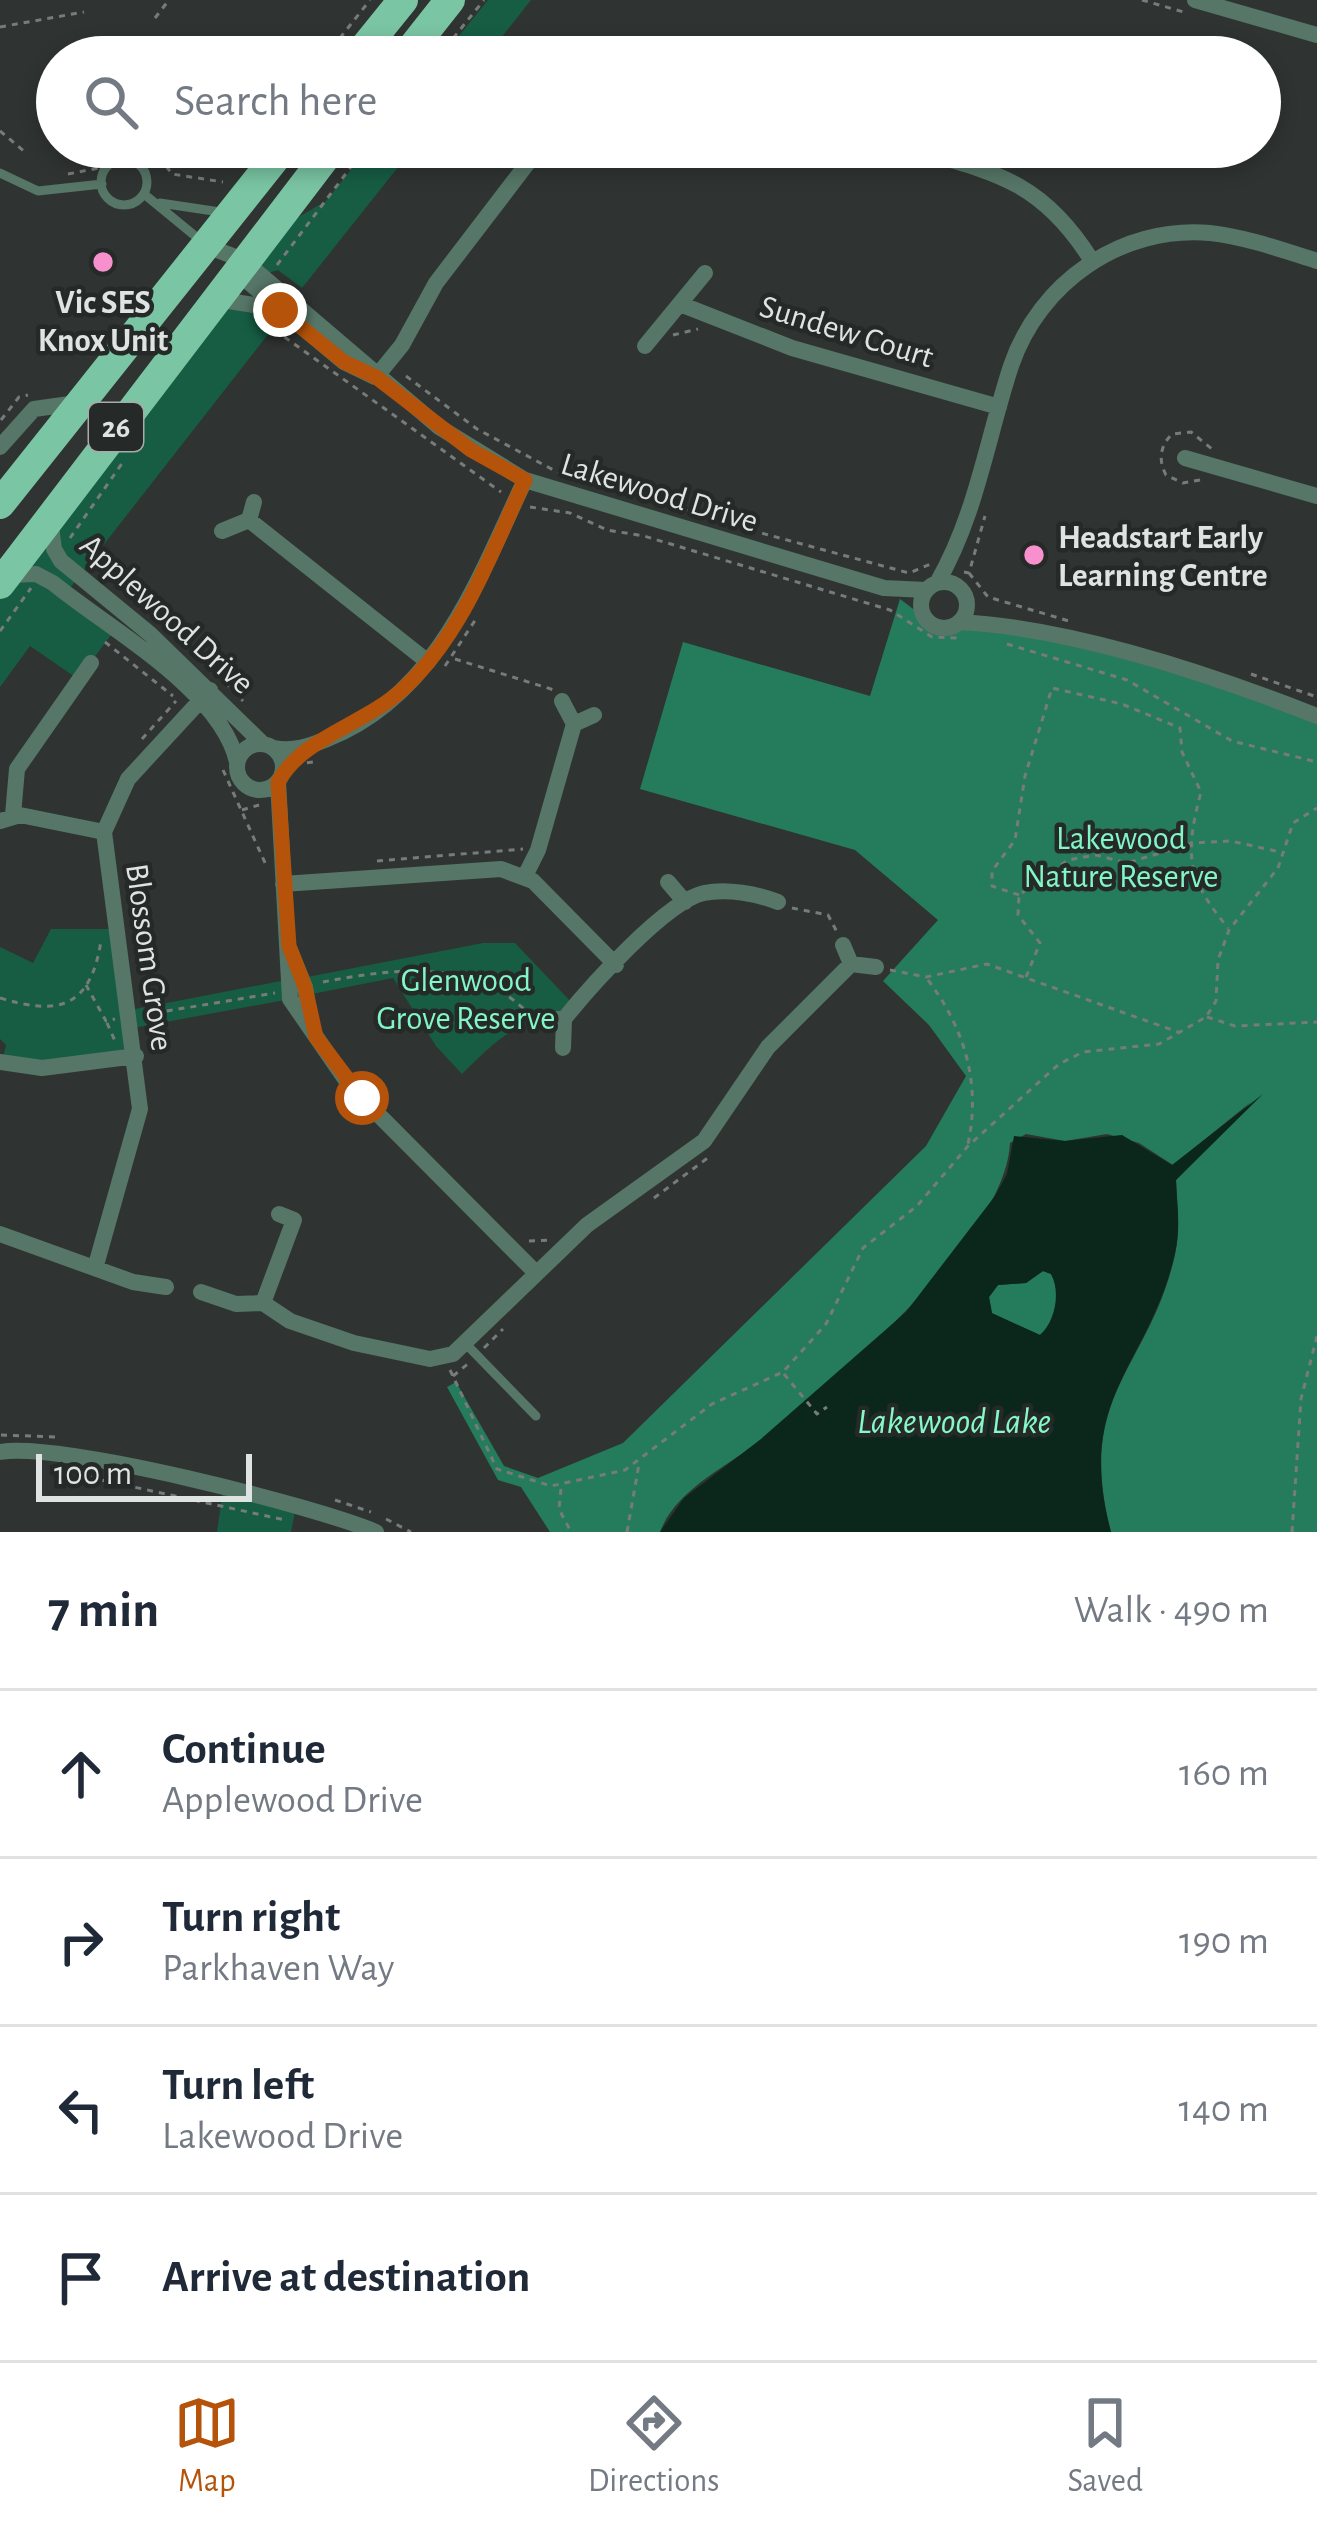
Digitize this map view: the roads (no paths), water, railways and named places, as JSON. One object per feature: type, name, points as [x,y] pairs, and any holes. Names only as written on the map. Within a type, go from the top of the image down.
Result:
[{"type":"highway","points":[[374,36],[403,0]]},
{"type":"highway","points":[[422,36],[450,0]]},
{"type":"highway","name":"26","points":[[0,504],[267,168]]},
{"type":"highway","name":"26","points":[[15,580],[57,531],[214,298],[250,266],[318,168]]},
{"type":"street","points":[[1195,0],[1317,35]]},
{"type":"street","points":[[376,377],[403,345],[436,283],[524,168]]},
{"type":"street","points":[[970,168],[999,174],[1035,192],[1061,216],[1092,261]]},
{"type":"street","points":[[922,611],[961,541],[999,407],[1030,324],[1092,261],[1146,238],[1186,233],[1244,239],[1317,261]]},
{"type":"street","name":"Lakewood Drive","points":[[206,246],[250,266],[353,350],[376,377],[471,450],[525,480],[577,500],[884,588],[922,611],[937,628],[964,629]]},
{"type":"street","name":"Lakewood Drive","points":[[250,266],[280,310],[344,362],[376,377]]},
{"type":"street","points":[[645,346],[705,273]]},
{"type":"street","name":"Lakewood Drive","points":[[214,298],[280,310]]},
{"type":"street","name":"Sundew Court","points":[[680,304],[792,348],[999,407]]},
{"type":"street","points":[[0,447],[28,412],[79,403]]},
{"type":"street","points":[[1185,458],[1317,496]]},
{"type":"street","points":[[278,831],[256,797],[313,745],[377,711],[428,662],[466,605],[525,480]]},
{"type":"street","points":[[222,531],[252,511],[428,662]]},
{"type":"street","name":"Applewood Drive","points":[[57,531],[52,543],[61,561],[205,695],[227,732],[228,761],[256,797]]},
{"type":"street","points":[[961,541],[964,629],[1011,625],[1222,682],[1317,716]]},
{"type":"street","name":"Applewood Drive","points":[[15,580],[47,579],[268,746],[281,775]]},
{"type":"street","points":[[964,587],[1011,625]]},
{"type":"street","name":"Lakewood Drive","points":[[884,588],[964,587]]},
{"type":"street","points":[[65,660],[87,668],[16,769],[6,818],[104,832]]},
{"type":"street","name":"Blossom Grove","points":[[96,1265],[137,1127],[136,1056],[104,832],[128,778],[205,695]]},
{"type":"street","points":[[524,876],[537,853],[574,724],[562,701]]},
{"type":"street","points":[[574,724],[594,716]]},
{"type":"street","points":[[228,761],[249,746],[313,745]]},
{"type":"street","points":[[281,775],[278,831],[289,946],[305,987],[310,1025],[350,1085],[536,1274]]},
{"type":"street","points":[[283,884],[482,867],[524,876],[616,964]]},
{"type":"street","points":[[668,882],[685,902]]},
{"type":"street","points":[[563,1048],[565,1019],[616,964],[685,902],[717,892],[778,902]]},
{"type":"street","points":[[843,945],[851,964]]},
{"type":"street","points":[[851,964],[876,967]]},
{"type":"street","points":[[201,1292],[236,1304],[263,1303],[286,1319],[340,1339],[430,1358],[448,1357],[608,1208],[694,1151],[768,1048],[851,964]]},
{"type":"street","points":[[533,1019],[565,1019]]},
{"type":"street","points":[[3,1056],[42,1068],[136,1056]]},
{"type":"street","points":[[263,1303],[292,1214]]},
{"type":"street","points":[[0,1234],[134,1282],[166,1287]]},
{"type":"street","points":[[0,1452],[54,1453],[311,1510],[376,1532]]},
{"type":"lane","points":[[109,168],[102,184],[108,198],[120,205],[144,194]]},
{"type":"lane","points":[[139,168],[146,174],[144,194]]},
{"type":"lane","points":[[0,173],[38,191],[102,184]]},
{"type":"lane","points":[[144,194],[206,246]]},
{"type":"lane","points":[[154,202],[230,214]]},
{"type":"lane","points":[[466,1344],[536,1416]]},
{"type":"water","name":"Lakewood Lake","points":[[1263,1094],[1176,1180],[1175,1253],[1149,1326],[1108,1414],[1102,1486],[1111,1532],[660,1532],[684,1498],[761,1439],[906,1312],[995,1196],[1007,1174],[1014,1136],[1065,1141],[1122,1135],[1172,1165]],"holes":[[[1043,1271],[1051,1274],[1055,1306],[1040,1335],[992,1313],[989,1297],[998,1285],[1026,1283]]]},
{"type":"place","name":"Vic SES Knox Unit","points":[[103,262]]},
{"type":"place","name":"Headstart Early Learning Centre","points":[[1034,555]]},
{"type":"park label","name":"Lakewood Nature Reserve","points":[[1121,856]]},
{"type":"park label","name":"Glenwood Grove Reserve","points":[[466,998]]}]
